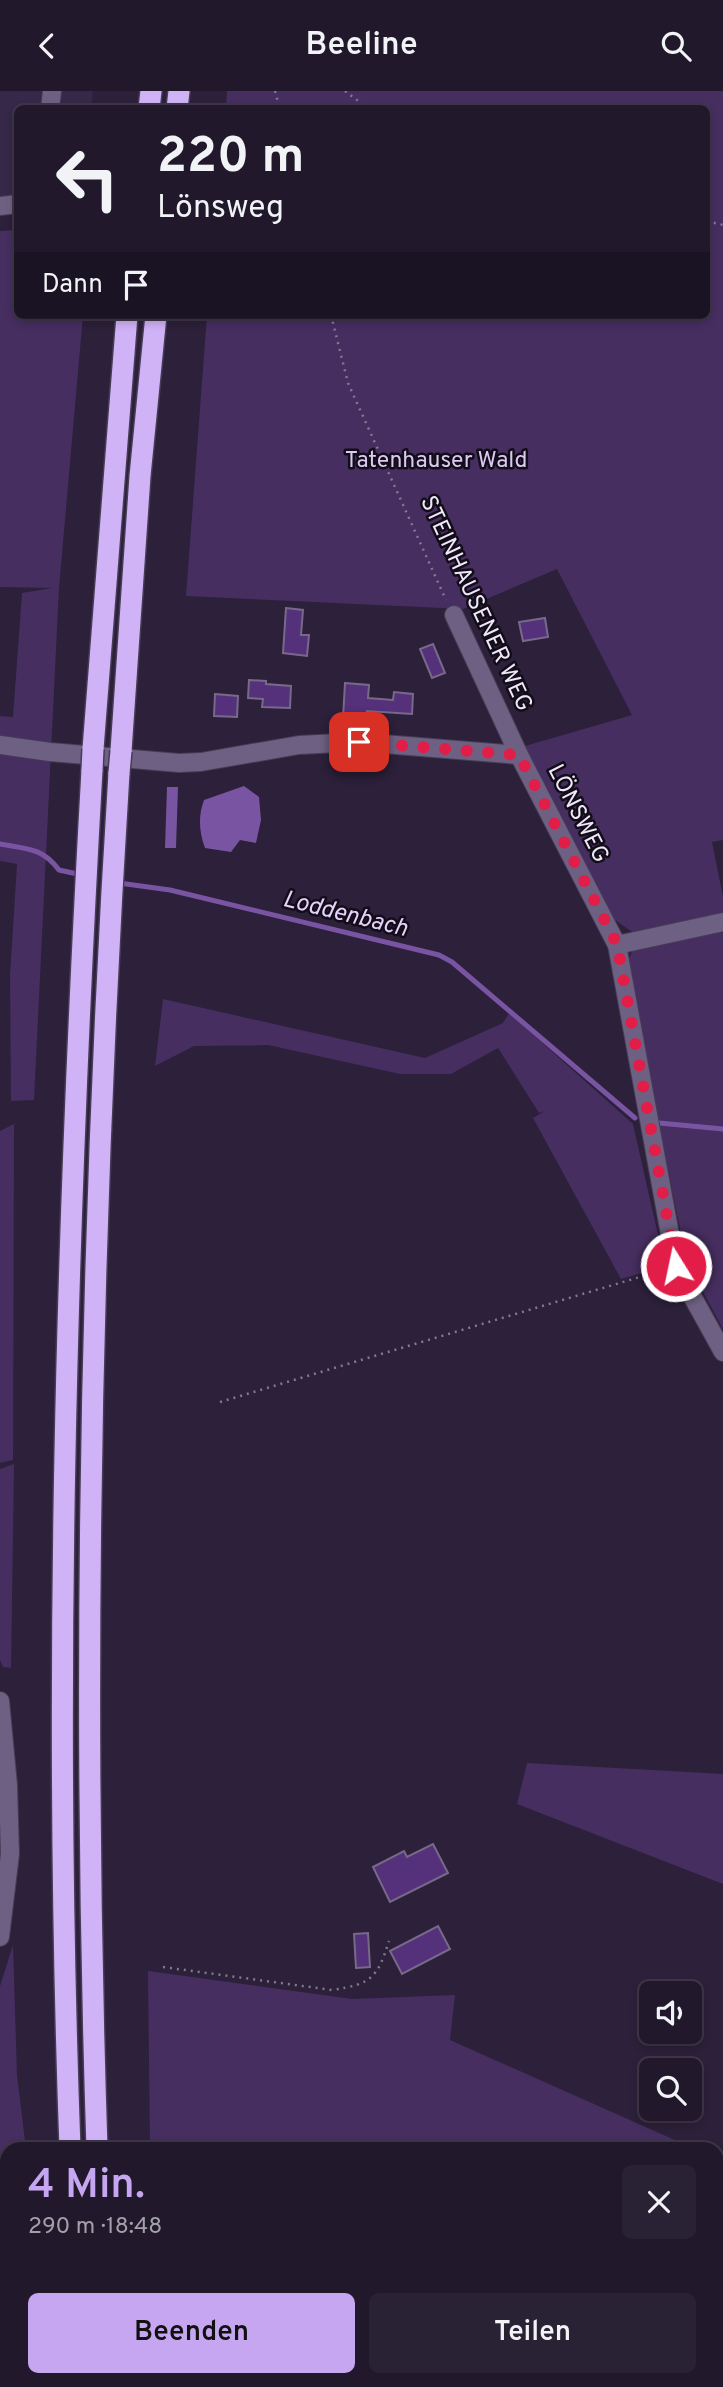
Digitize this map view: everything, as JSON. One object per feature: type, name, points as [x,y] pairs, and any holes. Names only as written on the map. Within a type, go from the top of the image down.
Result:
[{"type":"highway","points":[[70,2142],[63,1816],[66,1378],[73,1141],[92,759],[127,319]]},
{"type":"highway","points":[[97,2142],[89,1822],[93,1393],[99,1145],[119,773],[140,476],[156,319]]},
{"type":"street","name":"STEINHAUSENER WEG","points":[[454,615],[519,755]]},
{"type":"street","name":"LÖNSWEG","points":[[0,745],[179,763],[201,762],[299,745],[359,742],[519,755],[617,944],[676,1266],[723,1352]]},
{"type":"street","points":[[617,944],[723,922]]},
{"type":"street","points":[[0,1701],[8,1785],[10,1854],[0,1937]]},
{"type":"path","points":[[345,91],[364,105]]},
{"type":"path","name":"STEINHAUSENER WEG","points":[[332,319],[348,383],[454,615]]},
{"type":"path","points":[[220,1402],[676,1266]]},
{"type":"path","points":[[163,1967],[332,1990],[369,1980],[381,1967],[389,1941]]},
{"type":"shaded area","points":[[0,91],[93,91],[91,105],[14,105],[14,213],[0,215]]},
{"type":"shaded area","points":[[244,786],[259,797],[261,820],[256,843],[240,840],[231,852],[205,848],[200,824],[204,800]]},
{"type":"shaded area","points":[[167,787],[178,787],[176,848],[165,848]]},
{"type":"green space","name":"Tatenhauser Wald","points":[[227,91],[723,91],[723,840],[712,842],[723,897],[723,914],[635,934],[611,917],[525,746],[632,715],[557,569],[463,609],[186,596],[207,319],[710,319],[710,105],[226,105]]},
{"type":"green space","points":[[14,230],[14,319],[83,319],[59,588],[34,1100],[11,1101],[10,975],[17,864],[0,861],[0,716],[13,717],[22,593],[52,588],[0,587],[0,231]]},
{"type":"green space","points":[[723,932],[723,1329],[687,1262],[626,967],[633,949]]},
{"type":"green space","points":[[163,999],[425,1058],[503,1023],[509,1013],[633,1124],[665,1266],[621,1279],[533,1118],[545,1111],[539,1113],[498,1048],[451,1074],[400,1074],[268,1045],[194,1046],[155,1066]]},
{"type":"green space","points":[[14,1124],[13,1460],[0,1463],[0,1131]]},
{"type":"green space","points":[[14,1464],[11,1668],[3,1667],[0,1660],[0,1469]]},
{"type":"green space","points":[[527,1763],[723,1774],[723,1884],[517,1804]]},
{"type":"green space","points":[[13,1945],[17,2075],[25,2142],[0,2142],[0,1986]]},
{"type":"green space","points":[[148,1971],[352,1999],[455,1995],[450,2040],[679,2142],[150,2142]]},
{"type":"building","points":[[286,608],[303,610],[301,635],[309,635],[307,656],[283,653]]},
{"type":"building","points":[[545,618],[548,637],[523,641],[519,622]]},
{"type":"building","points":[[433,644],[445,673],[432,678],[420,649]]},
{"type":"building","points":[[249,680],[291,686],[290,708],[262,707],[263,699],[248,698]]},
{"type":"building","points":[[345,683],[369,685],[368,698],[393,700],[394,692],[413,694],[412,714],[367,711],[367,719],[343,718]]},
{"type":"building","points":[[215,694],[238,696],[237,717],[214,716]]},
{"type":"building","points":[[433,1844],[448,1873],[390,1902],[373,1867],[404,1851],[407,1857]]},
{"type":"building","points":[[438,1926],[450,1949],[402,1974],[390,1951]]},
{"type":"building","points":[[368,1933],[370,1967],[356,1968],[354,1934]]},
{"type":"waterway","name":"Loddenbach","points":[[0,844],[33,850],[53,862],[59,870],[82,875]]},
{"type":"waterway","name":"Loddenbach","points":[[119,883],[170,890],[439,955],[452,962],[635,1118]]},
{"type":"waterway","name":"Loddenbach","points":[[659,1123],[723,1129]]},
{"type":"route","points":[[359,742],[519,755],[617,944],[676,1266]]}]
